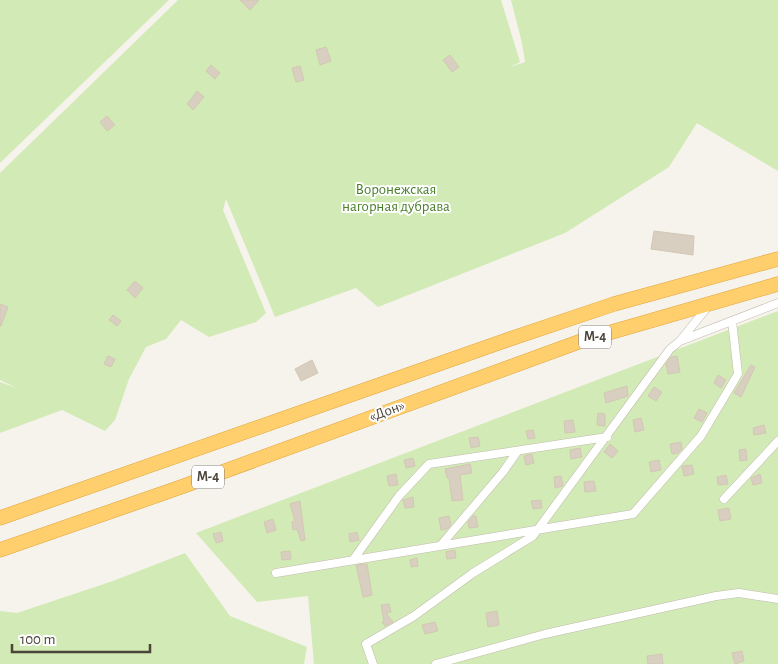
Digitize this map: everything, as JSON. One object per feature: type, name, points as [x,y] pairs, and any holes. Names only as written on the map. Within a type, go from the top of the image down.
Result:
[{"type":"highway","name":"«Дон»","points":[[0,518],[614,304],[778,259]]},
{"type":"highway","name":"«Дон»","points":[[0,550],[181,487],[584,340],[778,284]]},
{"type":"street","points":[[680,341],[778,303]]},
{"type":"street","points":[[373,664],[366,644],[414,616],[473,573],[533,536],[670,349],[680,341],[710,304]]},
{"type":"street","points":[[276,573],[633,514],[701,436],[738,374],[732,321]]},
{"type":"street","points":[[353,560],[399,496],[429,464],[607,437]]},
{"type":"street","points":[[724,500],[778,441]]},
{"type":"street","points":[[441,545],[503,472],[517,452]]},
{"type":"street","points":[[436,664],[545,634],[716,596],[739,593],[778,599]]},
{"type":"green space","points":[[0,0],[169,0],[0,163]]},
{"type":"green space","name":"Воронежская нагорная дубрава","points":[[178,0],[501,0],[520,62],[510,67],[525,62],[511,0],[778,0],[778,171],[697,123],[669,167],[565,233],[378,307],[356,288],[275,317],[226,199],[223,210],[266,313],[256,322],[209,337],[181,320],[166,339],[146,347],[129,379],[115,420],[105,431],[62,410],[0,433],[0,382],[17,388],[0,380],[0,173]]},
{"type":"green space","points":[[778,311],[778,664],[314,664],[308,596],[257,602],[196,533]]},
{"type":"green space","points":[[185,553],[230,616],[307,647],[304,664],[0,664],[0,611],[17,613],[113,581]]},
{"type":"building","points":[[240,0],[259,0],[250,10]]},
{"type":"building","points":[[326,47],[331,61],[320,65],[316,50]]},
{"type":"building","points":[[450,55],[459,67],[452,72],[443,60]]},
{"type":"building","points":[[211,65],[220,73],[215,79],[206,71]]},
{"type":"building","points":[[300,66],[304,80],[296,82],[292,68]]},
{"type":"building","points":[[197,91],[204,97],[193,110],[187,104]]},
{"type":"building","points":[[107,116],[115,125],[107,131],[100,122]]},
{"type":"building","points":[[654,231],[694,236],[693,255],[651,249]]},
{"type":"building","points":[[135,281],[143,288],[135,298],[127,290]]},
{"type":"building","points":[[0,304],[8,307],[1,326],[0,326]]},
{"type":"building","points":[[113,315],[121,321],[117,326],[109,320]]},
{"type":"building","points":[[108,356],[115,359],[111,367],[104,364]]},
{"type":"building","points":[[677,356],[680,372],[668,374],[666,364],[671,357]]},
{"type":"building","points":[[312,360],[318,373],[301,381],[295,369]]},
{"type":"building","points":[[751,365],[755,367],[741,397],[734,393]]},
{"type":"building","points":[[718,375],[726,380],[721,388],[714,383]]},
{"type":"building","points":[[627,386],[628,396],[606,403],[604,393]]},
{"type":"building","points":[[654,387],[662,392],[656,401],[648,396]]},
{"type":"building","points":[[699,409],[707,413],[702,422],[694,418]]},
{"type":"building","points":[[598,413],[605,414],[605,426],[597,425]]},
{"type":"building","points":[[641,418],[644,430],[635,432],[633,420]]},
{"type":"building","points":[[573,420],[575,432],[565,433],[564,421]]},
{"type":"building","points":[[764,425],[766,433],[754,435],[753,428]]},
{"type":"building","points":[[533,430],[535,438],[528,439],[526,431]]},
{"type":"building","points":[[478,437],[480,446],[471,448],[469,438]]},
{"type":"building","points":[[681,442],[682,449],[678,453],[672,454],[670,444]]},
{"type":"building","points":[[610,444],[618,451],[612,458],[604,452]]},
{"type":"building","points":[[580,448],[582,457],[571,459],[570,450]]},
{"type":"building","points":[[746,449],[747,460],[740,461],[739,450]]},
{"type":"building","points":[[532,454],[534,463],[526,465],[524,456]]},
{"type":"building","points":[[413,458],[415,466],[406,468],[404,460]]},
{"type":"building","points":[[659,460],[661,470],[651,472],[649,462]]},
{"type":"building","points":[[470,464],[472,473],[460,475],[463,500],[452,501],[449,478],[447,478],[445,469]]},
{"type":"building","points":[[692,465],[694,474],[684,476],[682,466]]},
{"type":"building","points":[[396,474],[398,485],[389,486],[387,476]]},
{"type":"building","points":[[760,474],[762,483],[753,485],[751,478]]},
{"type":"building","points":[[726,475],[728,484],[718,485],[717,477]]},
{"type":"building","points":[[561,476],[563,486],[555,488],[554,477]]},
{"type":"building","points":[[594,481],[596,491],[585,492],[584,482]]},
{"type":"building","points":[[413,497],[414,507],[405,508],[403,500]]},
{"type":"building","points":[[541,500],[542,508],[533,509],[531,501]]},
{"type":"building","points":[[300,501],[305,540],[301,541],[297,529],[293,530],[292,522],[295,521],[290,504]]},
{"type":"building","points":[[729,508],[731,519],[720,521],[718,510]]},
{"type":"building","points":[[449,516],[451,525],[447,529],[441,530],[439,518]]},
{"type":"building","points":[[473,516],[476,516],[478,527],[469,528],[468,522]]},
{"type":"building","points":[[273,519],[276,530],[267,533],[264,522]]},
{"type":"building","points":[[221,532],[223,541],[216,543],[213,534]]},
{"type":"building","points":[[357,532],[359,540],[350,542],[349,534]]},
{"type":"building","points":[[455,550],[456,558],[447,559],[446,552]]},
{"type":"building","points":[[290,551],[291,559],[282,560],[281,552]]},
{"type":"building","points":[[417,558],[418,566],[411,567],[410,560]]},
{"type":"building","points":[[367,564],[372,595],[363,597],[356,565]]},
{"type":"building","points":[[389,604],[391,612],[386,613],[393,622],[385,626],[382,622],[384,621],[381,605]]},
{"type":"building","points":[[497,611],[499,625],[488,627],[486,613]]},
{"type":"building","points":[[435,622],[438,631],[425,634],[422,625]]},
{"type":"building","points":[[742,651],[744,661],[735,664],[732,653]]},
{"type":"building","points":[[662,654],[663,664],[648,664],[647,656]]}]
